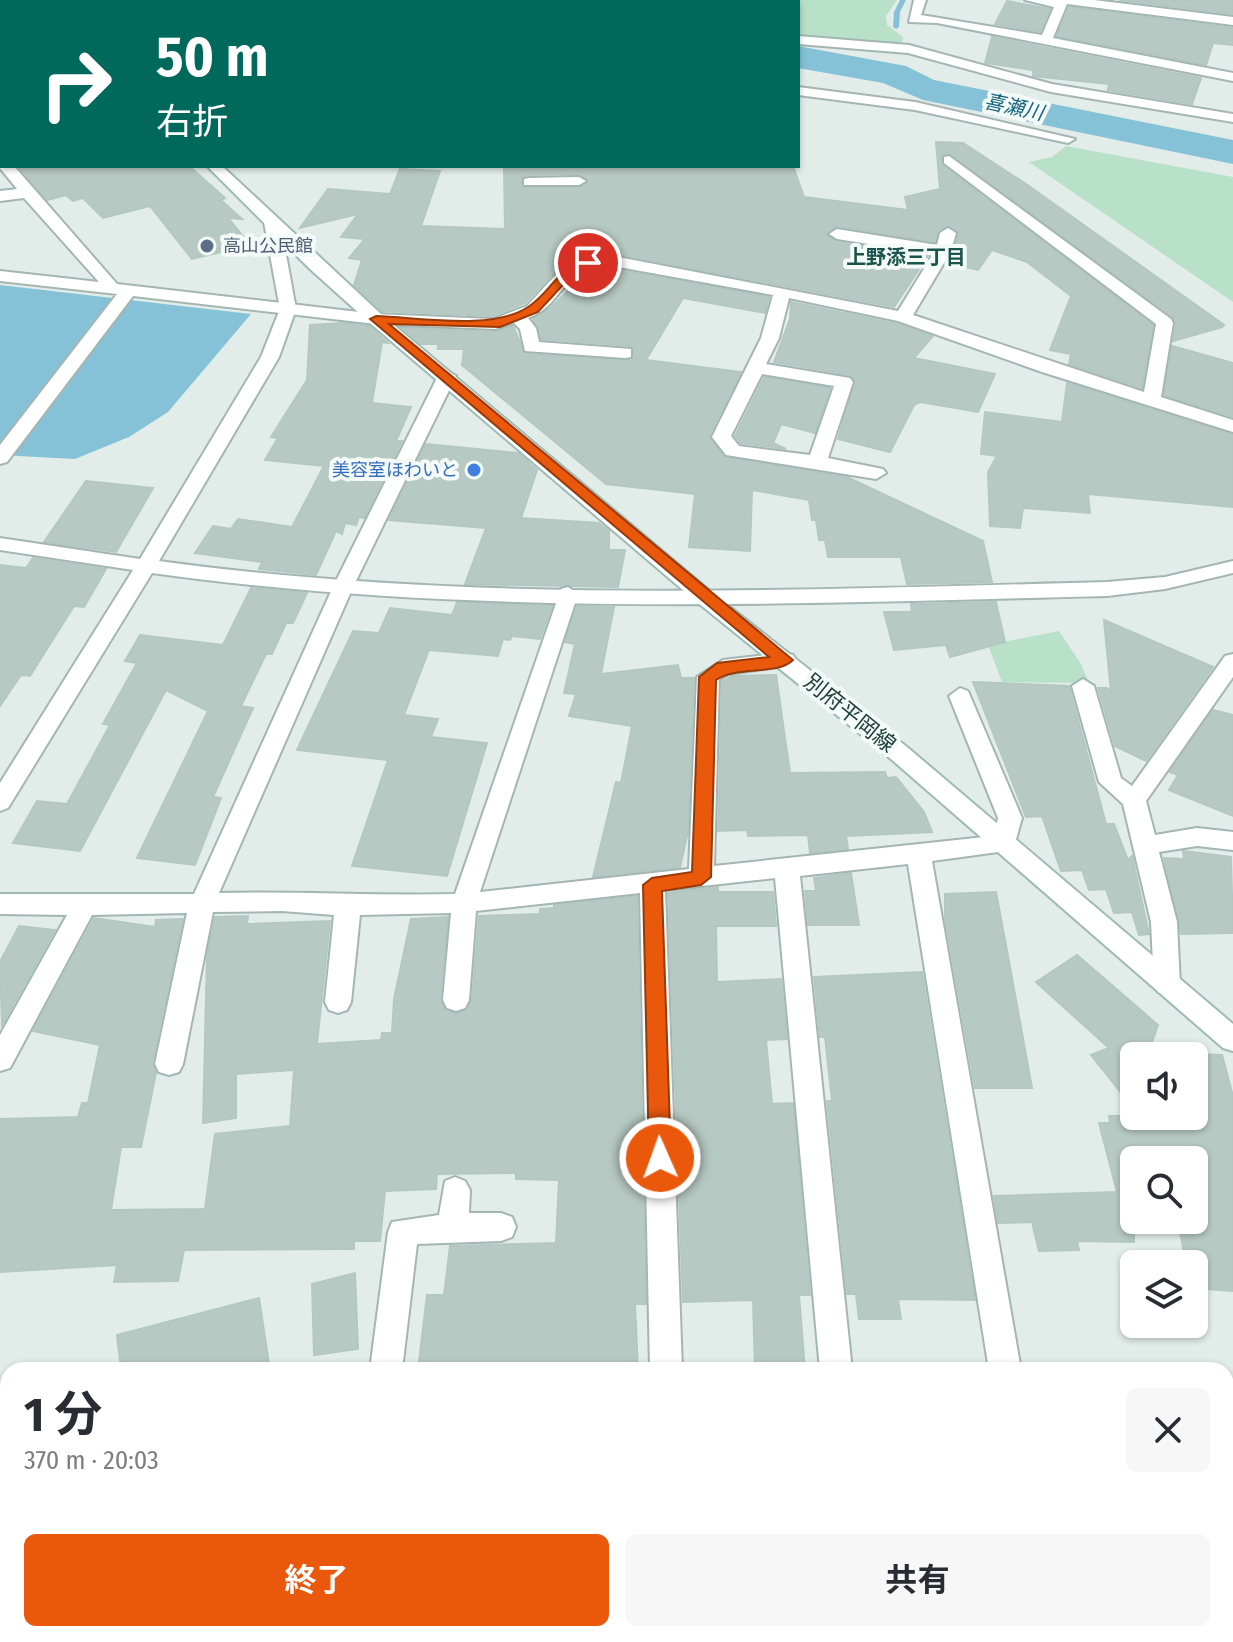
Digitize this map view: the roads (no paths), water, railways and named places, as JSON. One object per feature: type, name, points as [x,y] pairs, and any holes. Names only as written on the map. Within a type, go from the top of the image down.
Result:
[{"type":"street","points":[[920,0],[913,19],[937,19],[1233,80]]},
{"type":"street","points":[[1031,0],[1233,21]]},
{"type":"street","points":[[1046,40],[1063,1]]},
{"type":"street","points":[[800,40],[909,49],[1051,88],[1202,101],[1233,118]]},
{"type":"street","points":[[1202,101],[1208,80],[1233,80]]},
{"type":"street","points":[[800,91],[915,106],[1006,126]]},
{"type":"street","points":[[949,160],[1165,323],[1151,401]]},
{"type":"street","points":[[7,168],[25,193],[120,289]]},
{"type":"street","name":"別府平岡線","points":[[216,168],[376,319],[447,376],[704,597],[785,660],[1004,844],[1233,1040]]},
{"type":"street","points":[[529,182],[554,174],[579,181]]},
{"type":"street","points":[[0,196],[25,193]]},
{"type":"street","points":[[0,802],[145,568],[270,357],[288,309],[272,222]]},
{"type":"street","points":[[903,317],[943,251],[948,233]]},
{"type":"street","points":[[837,234],[877,248],[943,251]]},
{"type":"street","points":[[0,276],[376,319],[495,324],[533,310],[568,271],[588,263],[613,261],[782,291],[903,317],[1233,426]]},
{"type":"street","points":[[1065,272],[1089,266]]},
{"type":"street","points":[[0,458],[120,289]]},
{"type":"street","points":[[782,291],[770,338],[721,437],[733,451],[876,473]]},
{"type":"street","points":[[518,317],[528,328],[531,347],[572,356],[625,353]]},
{"type":"street","points":[[756,368],[844,382],[817,462]]},
{"type":"street","points":[[169,1064],[202,904],[343,587],[447,376]]},
{"type":"street","points":[[0,544],[145,568],[343,587],[704,597],[1107,589],[1165,583],[1233,567]]},
{"type":"street","points":[[456,1000],[464,903],[568,594]]},
{"type":"street","points":[[701,877],[708,677],[723,667],[785,660]]},
{"type":"street","points":[[1134,800],[1209,699],[1233,661]]},
{"type":"street","points":[[1083,686],[1111,782],[1134,800],[1164,922],[1167,985]]},
{"type":"street","points":[[0,904],[85,906],[282,901],[348,906],[464,903],[652,885],[1004,844],[1010,818],[960,696]]},
{"type":"street","points":[[1209,699],[1233,705]]},
{"type":"street","points":[[1146,845],[1197,837],[1233,841]]},
{"type":"street","points":[[919,854],[1004,1362]]},
{"type":"street","points":[[787,869],[835,1362]]},
{"type":"street","points":[[652,885],[666,1362]]},
{"type":"street","points":[[0,1060],[85,906]]},
{"type":"street","points":[[338,1002],[348,906]]},
{"type":"street","points":[[453,1227],[455,1190]]},
{"type":"street","points":[[387,1362],[403,1232],[453,1227],[501,1227]]},
{"type":"water","points":[[800,55],[845,61],[1205,143],[1233,143],[1233,152],[923,89]]},
{"type":"water","points":[[0,285],[251,314],[168,412],[129,437],[75,459],[0,455]]},
{"type":"waterway","points":[[896,27],[897,12],[903,0]]},
{"type":"waterway","name":"喜瀬川","points":[[800,57],[893,74],[923,89],[1233,152]]},
{"type":"place","name":"高山公民館","points":[[207,246]]},
{"type":"place","name":"美容室ほわいと","points":[[474,470]]},
{"type":"district","name":"上野添三丁目","points":[[906,257]]}]
